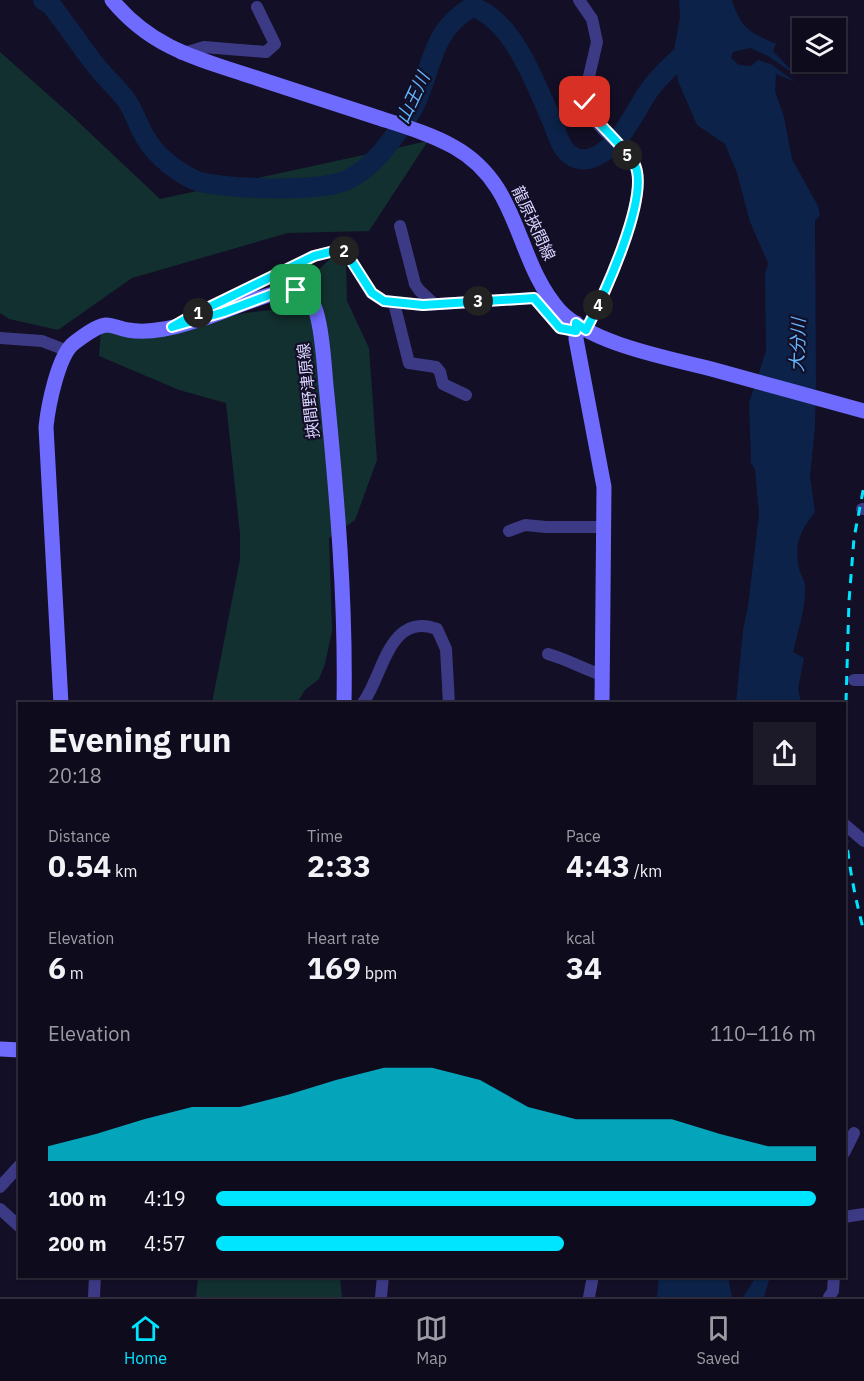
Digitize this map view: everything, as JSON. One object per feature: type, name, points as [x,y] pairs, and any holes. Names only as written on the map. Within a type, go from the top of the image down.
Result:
[{"type":"main road","name":"龍原挾間線","points":[[112,0],[143,31],[181,54],[429,135],[460,150],[491,178],[503,196],[545,289],[560,310],[579,328],[653,354],[864,411]]},
{"type":"main road","name":"挾間野津原線","points":[[68,351],[73,343],[102,326],[145,331],[172,327],[288,290],[304,291],[315,307],[321,338],[339,517],[345,638],[344,702]]},
{"type":"main road","points":[[579,328],[603,473],[605,527],[602,702]]},
{"type":"main road","points":[[61,702],[46,427],[50,399],[68,351]]},
{"type":"main road","points":[[0,1049],[18,1050]]},
{"type":"street","points":[[172,327],[314,256],[331,250],[343,251],[347,254],[377,298],[394,303],[434,304],[534,298],[560,328],[579,328],[620,253],[634,209],[638,182],[634,163],[587,110],[585,102],[597,42],[592,19],[579,0]]},
{"type":"street","points":[[181,54],[204,47],[266,52],[275,44],[257,7]]},
{"type":"street","points":[[400,226],[415,284],[434,304]]},
{"type":"street","points":[[394,303],[409,363],[436,367],[443,384],[466,395]]},
{"type":"street","points":[[0,338],[42,341],[68,351]]},
{"type":"street","points":[[509,531],[525,525],[568,528],[605,527]]},
{"type":"street","points":[[363,702],[393,642],[408,630],[426,626],[437,629],[446,649],[449,702]]},
{"type":"street","points":[[548,654],[602,675]]},
{"type":"street","points":[[846,827],[864,841]]},
{"type":"street","points":[[846,1149],[854,1133]]},
{"type":"street","points":[[0,1187],[18,1167]]},
{"type":"street","points":[[0,1209],[18,1225]]},
{"type":"street","points":[[846,1217],[864,1214]]},
{"type":"street","points":[[94,1297],[96,1278]]},
{"type":"street","points":[[381,1297],[383,1278]]},
{"type":"street","points":[[589,1297],[593,1278]]},
{"type":"street","points":[[829,1297],[833,1291],[834,1278]]},
{"type":"green space","points":[[0,52],[160,199],[428,141],[369,231],[288,233],[132,278],[58,330],[9,319],[0,313]]},
{"type":"green space","points":[[336,253],[346,261],[347,301],[369,348],[377,460],[355,520],[329,538],[332,631],[325,664],[319,679],[305,690],[298,702],[212,702],[240,559],[240,534],[226,403],[179,390],[99,356],[101,331],[128,337],[245,313],[278,309]]},
{"type":"green space","points":[[198,1278],[340,1278],[342,1297],[196,1297]]},
{"type":"water","name":"大分川","points":[[679,0],[732,0],[743,23],[753,33],[776,44],[773,51],[797,76],[768,56],[750,48],[733,52],[731,58],[739,65],[751,66],[758,60],[771,64],[795,82],[776,74],[775,91],[784,117],[792,159],[818,206],[820,215],[815,221],[816,379],[815,427],[810,477],[815,512],[805,526],[798,544],[798,559],[805,584],[805,594],[793,652],[804,658],[798,689],[801,702],[736,702],[743,630],[759,515],[755,470],[751,463],[749,403],[766,351],[765,274],[768,263],[750,222],[737,173],[725,144],[697,125],[678,81],[674,50],[680,17]]},
{"type":"water","points":[[659,1278],[728,1278],[732,1297],[657,1297]]},
{"type":"water","points":[[755,1278],[770,1278],[764,1297],[743,1297]]},
{"type":"waterway","name":"山王川","points":[[43,0],[51,5],[97,67],[124,97],[145,137],[162,158],[196,181],[233,186],[276,188],[319,186],[336,183],[358,174],[387,146],[405,121],[421,90],[437,44],[457,18],[472,7],[487,14],[511,39],[530,72],[563,147],[573,157],[582,160],[601,154],[617,139],[653,85],[693,45]]},
{"type":"railway","points":[[846,702],[849,601],[854,538],[864,486]]},
{"type":"railway","points":[[846,833],[850,866],[864,932]]},
{"type":"route","points":[[296,290],[280,291],[224,312],[172,327],[314,256],[338,250],[343,251],[352,259],[372,293],[384,301],[423,305],[534,298],[563,330],[576,331],[576,323],[586,330],[626,236],[634,209],[638,182],[634,163],[587,110],[585,102]]}]
